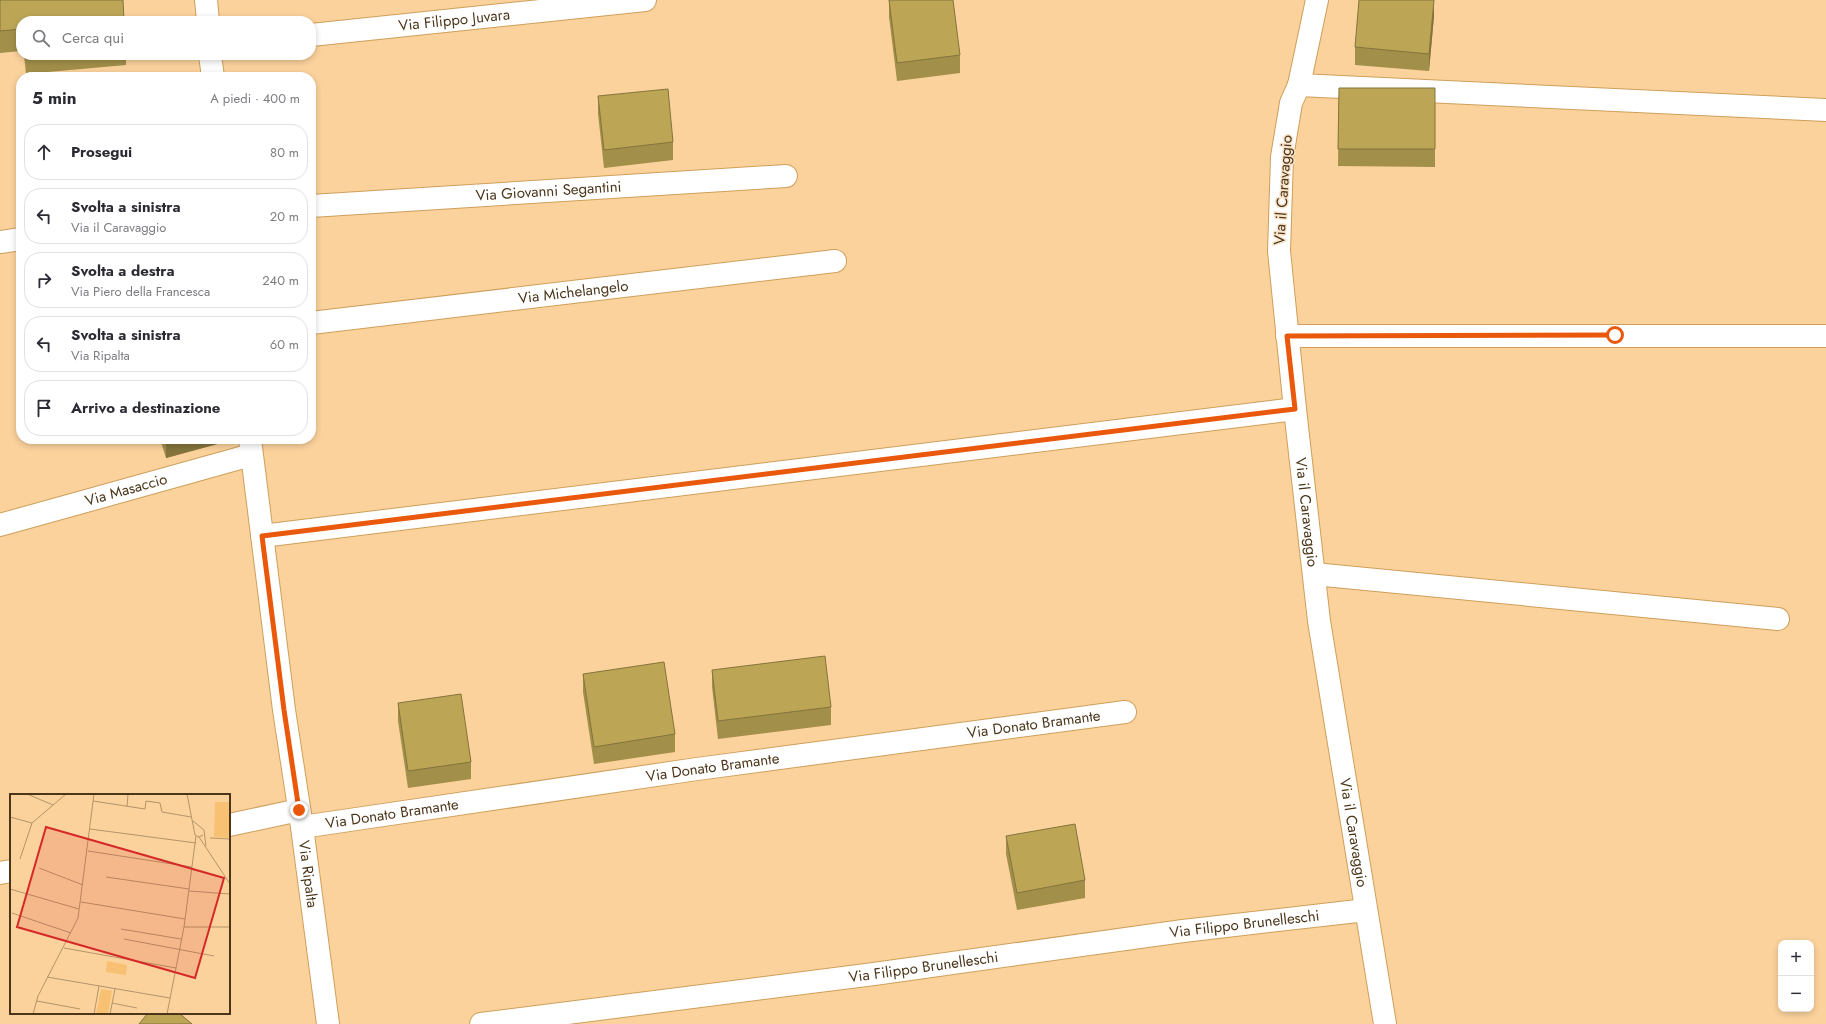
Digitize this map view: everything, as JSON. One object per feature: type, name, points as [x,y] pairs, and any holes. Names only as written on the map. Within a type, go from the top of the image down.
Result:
[{"type":"street","points":[[206,0],[208,16]]},
{"type":"street","name":"Via Filippo Juvara","points":[[316,34],[645,0]]},
{"type":"street","name":"Via il Caravaggio","points":[[1317,0],[1299,85],[1291,103],[1282,157],[1279,251],[1319,621],[1385,1024]]},
{"type":"street","points":[[211,60],[212,72]]},
{"type":"street","points":[[1299,85],[1826,110]]},
{"type":"street","name":"Via Giovanni Segantini","points":[[316,206],[786,176]]},
{"type":"street","points":[[0,242],[16,240]]},
{"type":"street","name":"Via Michelangelo","points":[[316,322],[835,260]]},
{"type":"street","points":[[1287,336],[1826,336]]},
{"type":"street","points":[[262,536],[1295,409]]},
{"type":"street","name":"Via Ripalta","points":[[251,447],[284,710],[328,1024]]},
{"type":"street","name":"Via Masaccio","points":[[0,525],[251,447]]},
{"type":"street","points":[[1314,574],[1778,619]]},
{"type":"street","name":"Via Donato Bramante","points":[[230,825],[300,818],[689,770],[1125,712]]},
{"type":"street","points":[[0,873],[10,871]]},
{"type":"street","name":"Via Filippo Brunelleschi","points":[[480,1024],[874,974],[1183,931],[1366,910]]},
{"type":"building","points":[[0,0],[123,0],[124,16],[16,16],[16,29],[0,31]]},
{"type":"building","points":[[889,0],[953,0],[960,55],[897,63]]},
{"type":"building","points":[[1359,0],[1434,0],[1429,54],[1355,47]]},
{"type":"building","points":[[1339,88],[1435,88],[1435,149],[1338,149]]},
{"type":"building","points":[[668,89],[673,142],[604,150],[598,96]]},
{"type":"building","points":[[825,656],[831,707],[718,721],[712,670]]},
{"type":"building","points":[[664,662],[675,734],[594,747],[583,674]]},
{"type":"building","points":[[461,694],[471,762],[408,771],[398,703]]},
{"type":"building","points":[[1075,824],[1085,880],[1017,893],[1006,836]]},
{"type":"building","points":[[147,1014],[180,1014],[192,1024],[139,1024]]},
{"type":"route","points":[[299,810],[284,710],[262,536],[1295,409],[1287,336],[1615,335]]}]
